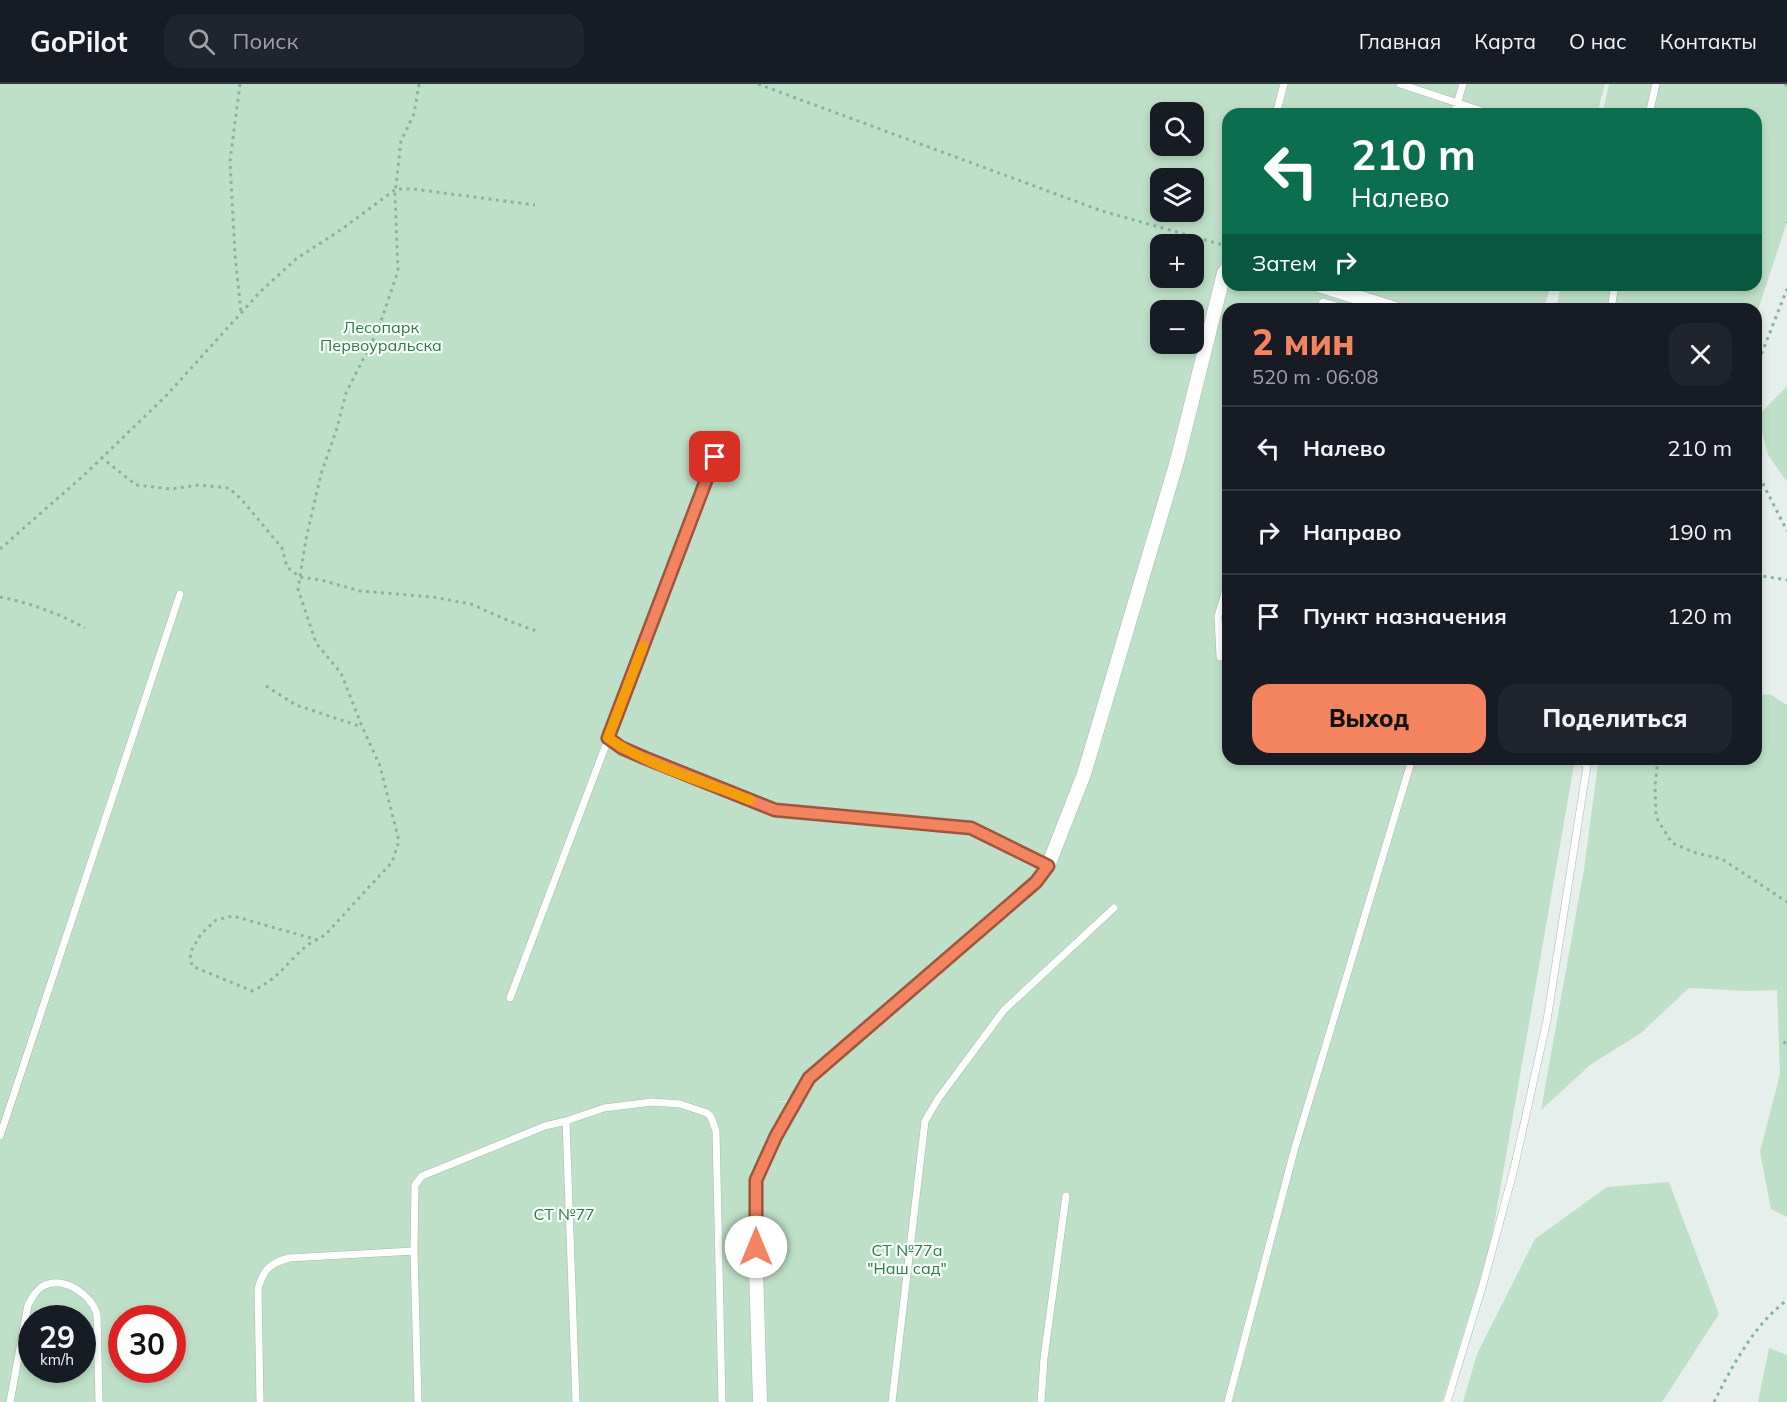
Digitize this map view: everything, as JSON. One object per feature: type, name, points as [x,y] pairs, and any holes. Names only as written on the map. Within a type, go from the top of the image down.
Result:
[{"type":"street","points":[[760,1402],[756,1180],[776,1136],[809,1078],[1036,882],[1048,866],[1084,774],[1177,461],[1222,281]]},
{"type":"street","points":[[1338,291],[1376,303]]},
{"type":"lane","points":[[1278,108],[1284,84]]},
{"type":"lane","points":[[1400,84],[1473,108]]},
{"type":"lane","points":[[1457,108],[1463,84]]},
{"type":"lane","points":[[1650,108],[1656,84]]},
{"type":"lane","points":[[510,998],[715,457]]},
{"type":"lane","points":[[0,1136],[180,594]]},
{"type":"lane","points":[[1220,657],[1218,616],[1222,603]]},
{"type":"lane","points":[[608,738],[622,748],[645,758],[775,810],[971,828],[1048,866]]},
{"type":"lane","points":[[1228,1402],[1294,1151],[1410,765]]},
{"type":"lane","points":[[1447,1402],[1483,1284],[1514,1169],[1547,1020],[1586,765]]},
{"type":"lane","points":[[892,1402],[925,1121],[938,1099],[1004,1010],[1114,908]]},
{"type":"lane","points":[[418,1402],[414,1251],[415,1185],[422,1176],[545,1126],[604,1108],[652,1102],[680,1104],[707,1113],[716,1131],[722,1402]]},
{"type":"lane","points":[[566,1121],[576,1402]]},
{"type":"lane","points":[[1041,1402],[1044,1358],[1066,1196]]},
{"type":"lane","points":[[260,1402],[258,1289],[264,1272],[274,1262],[289,1258],[414,1251]]},
{"type":"lane","points":[[10,1402],[28,1305],[33,1294],[44,1285],[53,1284],[67,1285],[86,1295],[94,1304],[97,1314],[99,1402]]},
{"type":"path","points":[[240,84],[230,161],[241,314]]},
{"type":"path","points":[[318,940],[233,916],[216,920],[201,934],[190,953],[192,966],[252,991],[268,984],[304,948],[318,940],[325,935],[392,862],[399,841],[380,766],[340,673],[316,643],[298,589],[306,539],[321,474],[346,393],[378,330],[398,271],[396,189],[401,141],[414,114],[419,84]]},
{"type":"path","points":[[758,84],[1102,212],[1222,245]]},
{"type":"path","points":[[0,549],[83,476],[165,397],[260,292],[296,259],[342,229],[396,189],[413,189],[535,205]]},
{"type":"path","points":[[1762,353],[1787,289]]},
{"type":"path","points":[[101,458],[136,485],[171,489],[199,485],[230,489],[282,548],[287,567],[300,577],[321,580],[360,591],[433,597],[471,604],[539,632]]},
{"type":"path","points":[[1762,482],[1787,531]]},
{"type":"path","points":[[1762,576],[1787,580]]},
{"type":"path","points":[[0,597],[58,614],[85,627]]},
{"type":"path","points":[[266,686],[296,705],[362,727]]},
{"type":"path","points":[[1657,765],[1656,817],[1672,843],[1696,853],[1722,859],[1787,902]]},
{"type":"path","points":[[1784,1044],[1787,1038]]},
{"type":"path","points":[[1713,1402],[1742,1349],[1776,1309],[1787,1300]]},
{"type":"green space","points":[[0,84],[1605,84],[1599,108],[1222,108],[1222,291],[1549,291],[1546,303],[1222,303],[1222,765],[1574,765],[1490,1248],[1442,1402],[764,1402],[763,1181],[800,1101],[773,1101],[786,1102],[752,1178],[755,1402],[0,1402]]},
{"type":"green space","points":[[1609,84],[1787,84],[1787,222],[1760,303],[1557,303],[1560,291],[1762,291],[1762,108],[1603,108]]},
{"type":"green space","points":[[1787,386],[1787,482],[1768,455],[1762,432],[1762,412]]},
{"type":"green space","points":[[1770,694],[1787,705],[1787,1217],[1771,1209],[1760,1152],[1780,1074],[1777,990],[1689,988],[1641,1033],[1590,1065],[1541,1110],[1584,869],[1598,765],[1762,765],[1762,695]]},
{"type":"green space","points":[[1669,1182],[1719,1314],[1662,1402],[1463,1402],[1477,1354],[1535,1239],[1607,1187]]},
{"type":"green space","points":[[1769,1348],[1787,1355],[1787,1402],[1758,1402]]},
{"type":"slow traffic","points":[[643,646],[608,738],[622,748],[750,800]]},
{"type":"route","points":[[715,457],[608,738],[622,748],[645,758],[775,810],[971,828],[1048,866],[1036,882],[809,1078],[776,1136],[756,1180],[756,1247]]},
{"type":"park label","name":"Лесопарк Первоуральска","points":[[381,336]]},
{"type":"park label","name":"СТ №77","points":[[564,1214]]},
{"type":"park label","name":"СТ №77а \"Наш сад\"","points":[[907,1259]]}]
